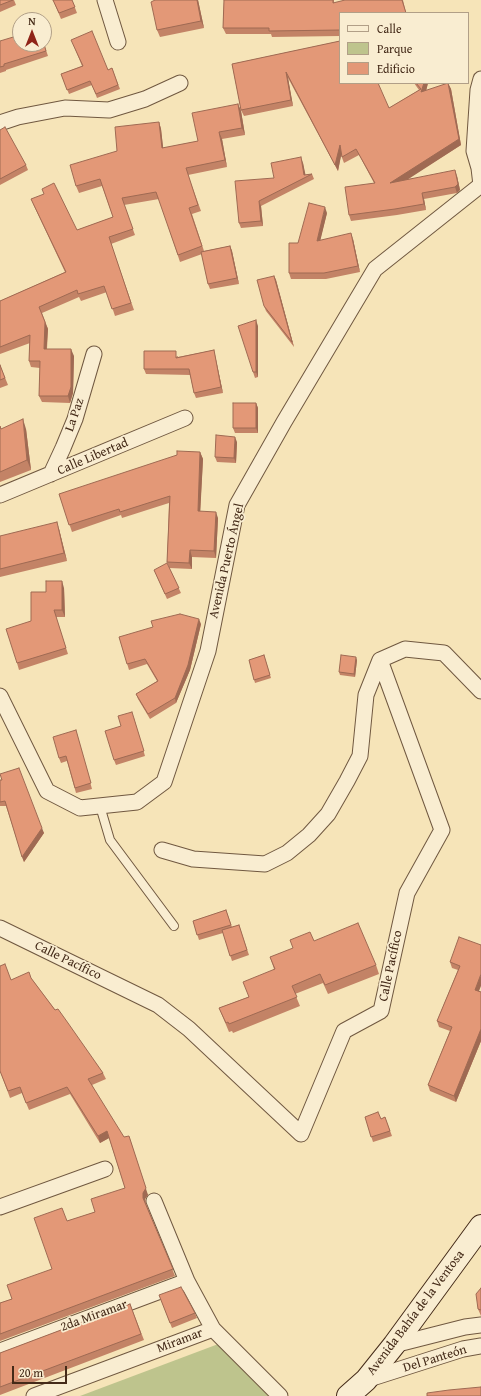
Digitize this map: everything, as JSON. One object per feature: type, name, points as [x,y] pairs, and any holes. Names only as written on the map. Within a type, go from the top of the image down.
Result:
[{"type":"main road","name":"Avenida Bahía de la Ventosa","points":[[348,1396],[366,1380],[481,1226]]},
{"type":"street","points":[[105,0],[118,42]]},
{"type":"street","points":[[481,79],[478,90],[474,151],[479,168],[481,185]]},
{"type":"street","points":[[0,124],[18,117],[65,108],[109,110],[145,99],[180,83]]},
{"type":"street","name":"Avenida Puerto Ángel","points":[[0,696],[47,791],[80,808],[137,802],[164,782],[208,651],[237,505],[284,422],[375,270],[481,185]]},
{"type":"street","name":"La Paz","points":[[51,474],[75,419],[94,354]]},
{"type":"street","name":"Calle Libertad","points":[[0,495],[185,418]]},
{"type":"street","points":[[162,850],[193,859],[265,864],[287,853],[309,835],[328,814],[360,756],[366,695],[380,660],[405,649],[444,653],[481,691]]},
{"type":"street","name":"Calle Pacífico","points":[[0,928],[158,1005],[189,1029],[301,1134],[344,1031],[381,1012],[407,893],[442,830],[380,660]]},
{"type":"street","points":[[0,1207],[105,1168]]},
{"type":"street","points":[[154,1201],[187,1281],[213,1329],[280,1396]]},
{"type":"street","name":"2da Miramar","points":[[0,1351],[187,1281]]},
{"type":"street","name":"Del Panteón","points":[[394,1344],[465,1327],[481,1325]]},
{"type":"street","name":"Miramar","points":[[34,1396],[213,1329]]},
{"type":"street","name":"Del Panteón","points":[[366,1380],[463,1349],[481,1346]]},
{"type":"lane","points":[[100,806],[110,840],[174,926]]},
{"type":"green space","points":[[221,1343],[269,1396],[80,1396]]},
{"type":"building","points":[[0,0],[13,0],[0,5]]},
{"type":"building","points":[[53,0],[72,0],[75,7],[59,13]]},
{"type":"building","points":[[155,0],[197,0],[201,21],[157,30],[151,2]]},
{"type":"building","points":[[224,0],[333,0],[333,3],[345,0],[402,0],[406,12],[339,12],[339,30],[269,31],[269,28],[223,28]]},
{"type":"building","points":[[92,31],[108,70],[112,68],[118,85],[96,94],[90,81],[67,90],[61,74],[83,66],[71,40]]},
{"type":"building","points":[[12,37],[12,52],[43,52],[4,64],[4,66],[0,67],[0,41]]},
{"type":"building","points":[[339,41],[339,84],[378,84],[389,108],[421,89],[417,84],[424,84],[421,92],[448,84],[459,139],[390,183],[455,170],[458,184],[455,187],[422,193],[424,204],[349,215],[345,187],[375,183],[356,149],[342,157],[340,145],[335,165],[286,72],[291,100],[241,110],[232,64]]},
{"type":"building","points":[[238,104],[242,128],[219,132],[225,160],[186,168],[198,205],[189,208],[202,246],[178,255],[156,192],[122,198],[133,229],[109,237],[131,303],[112,309],[104,286],[78,294],[77,290],[39,307],[45,322],[44,349],[71,349],[71,387],[68,396],[39,396],[40,361],[29,361],[30,335],[0,347],[0,301],[66,272],[31,199],[44,194],[42,189],[54,183],[77,230],[113,217],[100,179],[76,186],[70,165],[117,151],[115,127],[159,122],[162,148],[198,141],[192,113]]},
{"type":"building","points":[[5,127],[26,165],[0,179],[0,130]]},
{"type":"building","points":[[301,157],[304,175],[312,174],[259,201],[261,221],[239,223],[235,181],[274,178],[271,163]]},
{"type":"building","points":[[309,203],[325,207],[317,241],[351,233],[358,266],[324,273],[289,273],[289,243],[298,243]]},
{"type":"building","points":[[230,246],[237,278],[208,284],[201,252]]},
{"type":"building","points":[[274,276],[292,342],[264,306],[257,280]]},
{"type":"building","points":[[256,320],[256,372],[253,372],[238,326]]},
{"type":"building","points":[[214,350],[221,387],[194,393],[189,369],[144,369],[144,351],[176,351],[176,358]]},
{"type":"building","points":[[0,365],[5,378],[0,380]]},
{"type":"building","points":[[233,403],[256,403],[256,428],[233,428]]},
{"type":"building","points":[[23,419],[27,460],[0,472],[0,426],[1,429]]},
{"type":"building","points":[[216,435],[235,437],[234,458],[215,457]]},
{"type":"building","points":[[177,451],[200,452],[198,511],[216,512],[214,551],[190,550],[189,563],[167,562],[170,496],[120,512],[119,509],[69,525],[59,494],[177,455]]},
{"type":"building","points":[[57,522],[64,553],[0,569],[0,536]]},
{"type":"building","points":[[167,563],[179,588],[165,594],[154,570]]},
{"type":"building","points":[[46,581],[62,581],[62,610],[54,610],[66,648],[17,663],[6,629],[31,621],[31,592],[46,592]]},
{"type":"building","points":[[180,614],[199,619],[188,665],[175,698],[148,714],[136,694],[158,681],[145,659],[127,664],[119,637],[153,627],[151,621]]},
{"type":"building","points":[[264,655],[270,675],[254,680],[249,660]]},
{"type":"building","points":[[341,655],[356,657],[354,674],[339,672]]},
{"type":"building","points":[[132,712],[144,751],[114,760],[105,731],[121,726],[118,716]]},
{"type":"building","points":[[76,730],[91,783],[75,788],[66,756],[59,758],[53,737]]},
{"type":"building","points":[[19,768],[42,828],[22,857],[5,801],[0,802],[0,780],[2,780],[0,774]]},
{"type":"building","points":[[226,910],[231,925],[197,935],[193,921]]},
{"type":"building","points":[[358,923],[376,965],[325,985],[320,974],[292,986],[297,997],[229,1024],[228,1022],[226,1023],[219,1008],[249,997],[243,982],[275,969],[270,957],[293,948],[290,940],[310,932],[314,941]]},
{"type":"building","points":[[239,925],[247,950],[230,956],[222,930]]},
{"type":"building","points":[[459,937],[481,945],[481,974],[475,990],[481,992],[481,1029],[454,1096],[428,1085],[452,1027],[437,1021],[460,966],[450,962]]},
{"type":"building","points":[[5,964],[11,980],[29,972],[31,978],[55,1010],[58,1009],[103,1073],[88,1079],[124,1137],[129,1136],[146,1188],[143,1193],[143,1198],[173,1269],[0,1334],[0,1303],[12,1299],[7,1285],[52,1269],[34,1218],[62,1208],[67,1221],[95,1212],[91,1199],[125,1188],[107,1131],[98,1136],[67,1087],[26,1103],[20,1087],[8,1091],[0,1071],[0,966]]},
{"type":"building","points":[[378,1112],[381,1119],[385,1117],[390,1131],[371,1137],[365,1117]]},
{"type":"building","points":[[181,1287],[195,1313],[170,1323],[159,1295]]},
{"type":"building","points":[[481,1288],[481,1310],[478,1309],[476,1294]]},
{"type":"building","points":[[130,1304],[141,1334],[0,1387],[0,1353]]},
{"type":"building","points":[[481,1387],[481,1396],[427,1396],[427,1393]]}]
